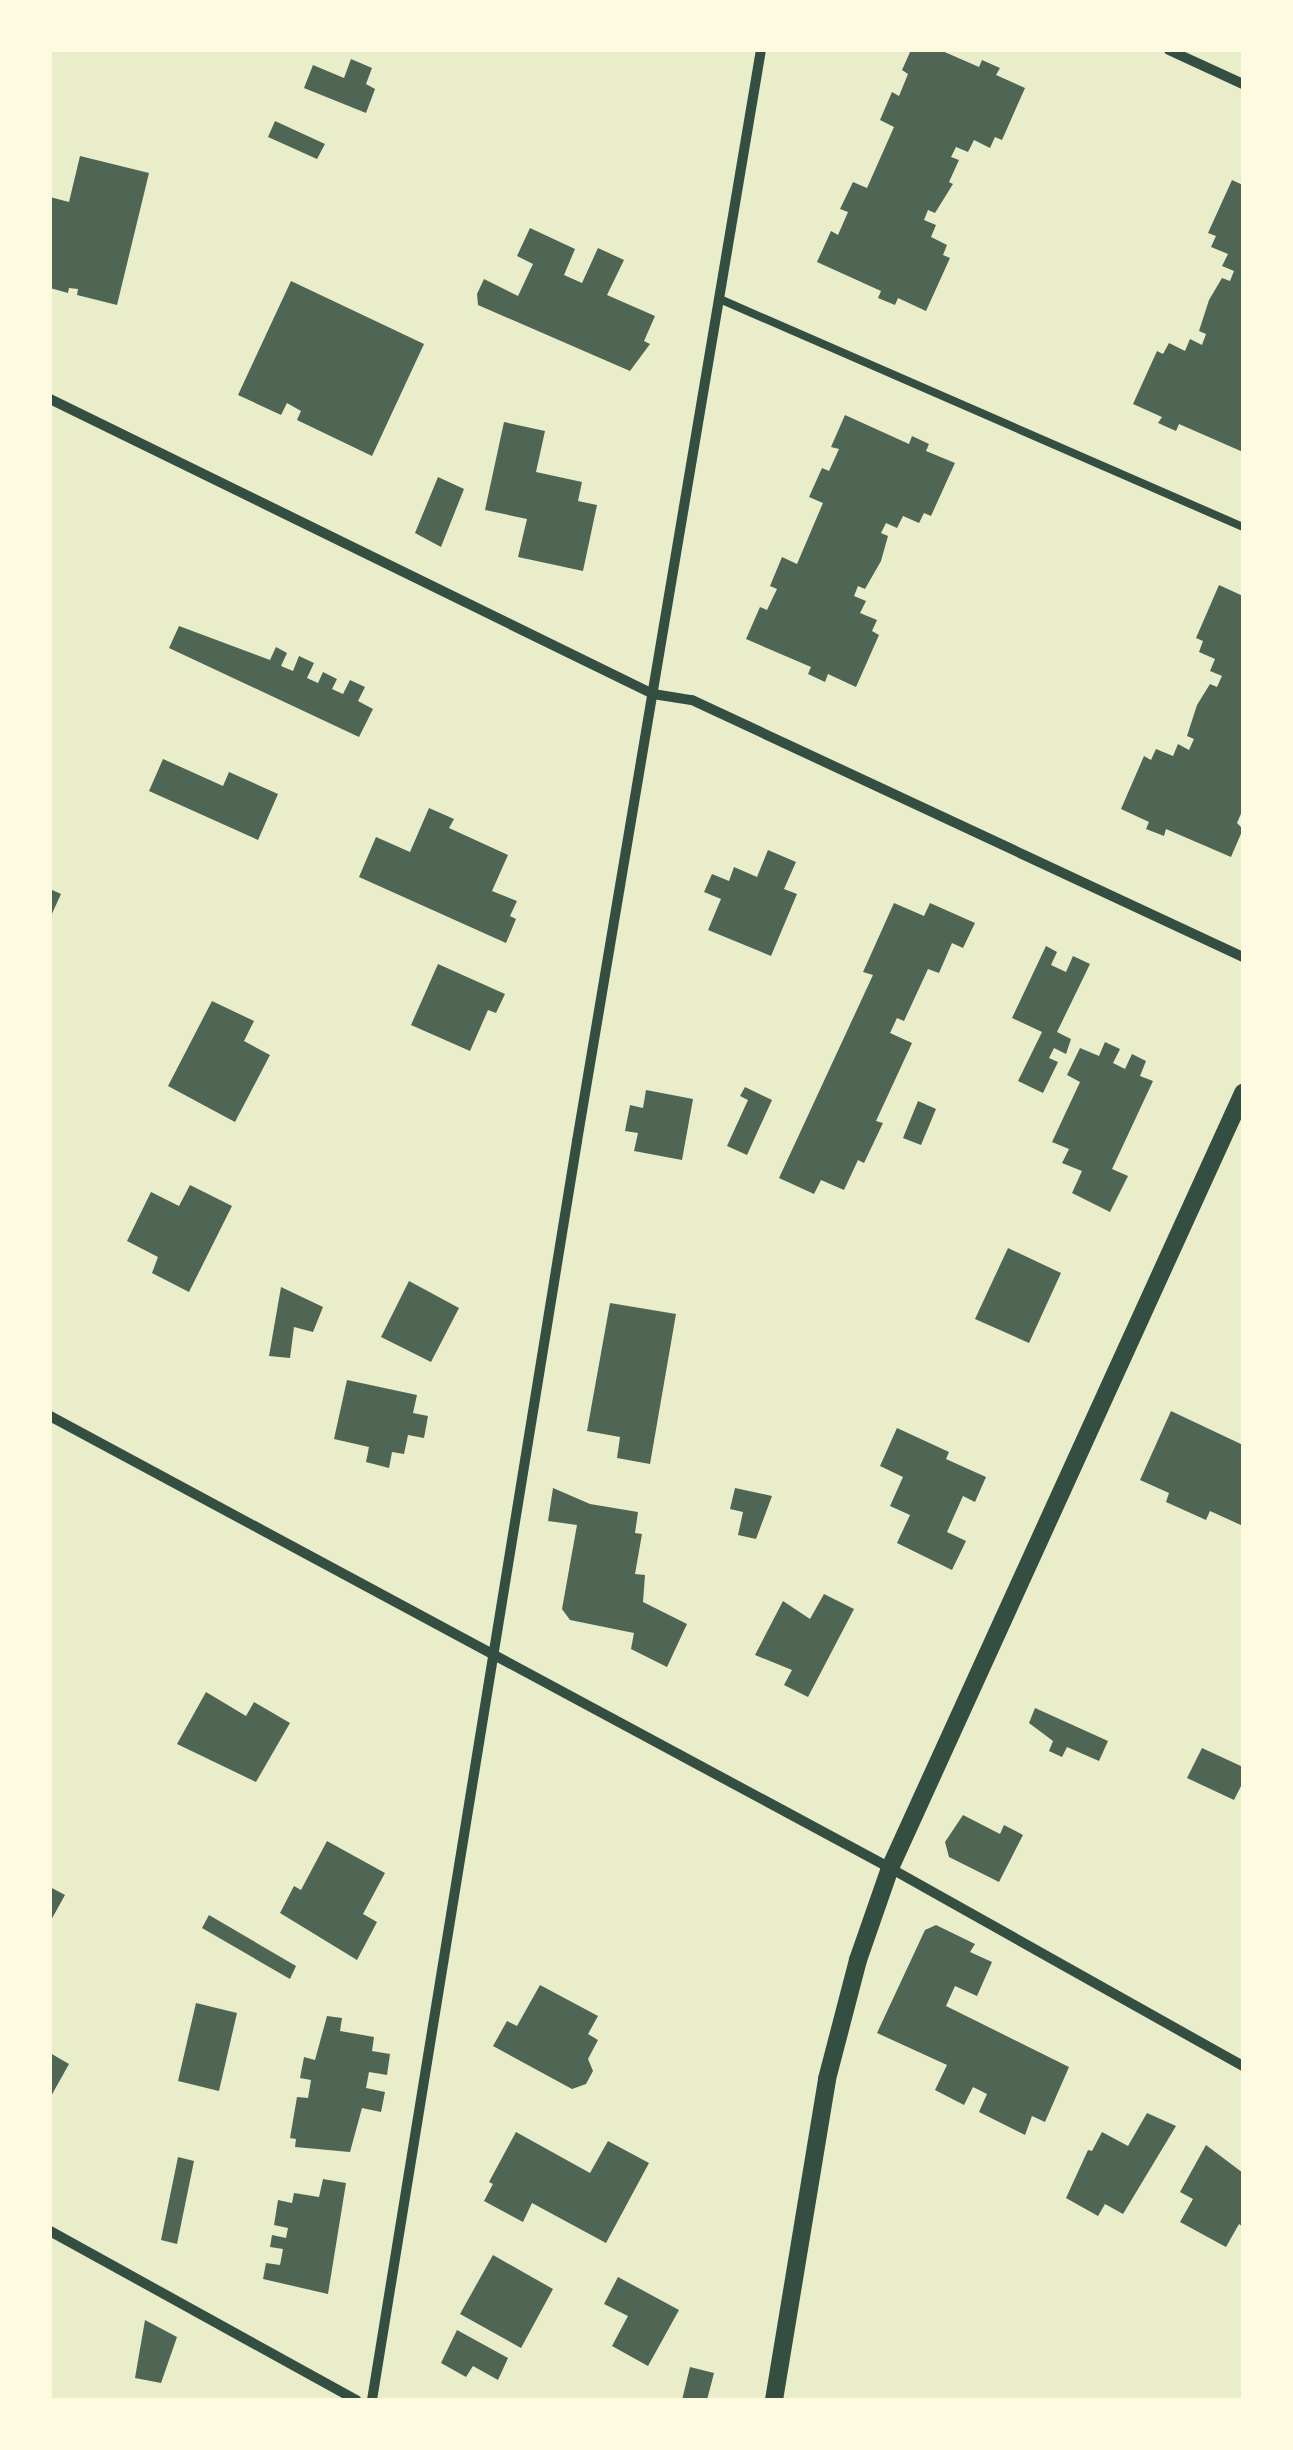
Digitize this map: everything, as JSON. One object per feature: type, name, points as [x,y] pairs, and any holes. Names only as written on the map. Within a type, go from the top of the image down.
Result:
[{"type":"street","points":[[372,2400],[492,1656],[762,50]]},
{"type":"street","points":[[1169,50],[1243,84]]},
{"type":"street","points":[[50,399],[653,694],[692,700],[1243,958]]},
{"type":"street","points":[[774,2400],[828,2079],[858,1960],[890,1868],[1243,1094]]},
{"type":"street","points":[[50,1416],[890,1868],[1243,2066]]},
{"type":"street","points":[[50,2230],[356,2400]]},
{"type":"lane","points":[[722,300],[1243,526]]},
{"type":"building","points":[[911,50],[940,50],[979,67],[982,60],[1000,68],[996,75],[1025,88],[1002,140],[995,137],[990,148],[974,140],[968,152],[956,147],[951,157],[959,160],[949,182],[953,184],[935,213],[928,210],[924,220],[936,225],[931,237],[947,245],[943,255],[950,258],[926,311],[898,298],[895,305],[878,298],[881,291],[817,262],[831,231],[838,235],[848,212],[840,209],[853,182],[867,188],[894,127],[880,120],[892,92],[899,96],[908,74],[902,70]]},
{"type":"building","points":[[351,59],[372,68],[366,84],[375,89],[366,113],[304,88],[313,65],[344,78]]},
{"type":"building","points":[[275,121],[325,144],[317,159],[268,137]]},
{"type":"building","points":[[80,156],[149,173],[117,305],[77,295],[78,289],[69,288],[68,293],[50,288],[50,197],[69,202]]},
{"type":"building","points":[[1232,180],[1243,185],[1243,452],[1179,424],[1176,431],[1158,423],[1162,417],[1133,404],[1157,351],[1163,354],[1169,343],[1185,351],[1190,339],[1202,345],[1206,334],[1199,331],[1209,300],[1222,278],[1230,281],[1234,271],[1222,266],[1228,254],[1211,247],[1216,236],[1208,233]]},
{"type":"building","points":[[530,228],[575,249],[564,275],[582,283],[598,248],[624,260],[607,295],[655,316],[644,341],[650,344],[630,371],[478,305],[477,294],[484,279],[518,296],[533,264],[517,256]]},
{"type":"building","points":[[291,281],[424,344],[372,456],[297,420],[301,411],[287,403],[281,415],[238,395]]},
{"type":"building","points":[[845,415],[909,444],[912,436],[929,444],[926,451],[955,463],[931,516],[924,513],[919,523],[903,516],[897,528],[886,523],[881,533],[888,536],[881,561],[865,589],[858,586],[854,596],[866,601],[860,613],[877,620],[872,631],[879,635],[856,687],[828,674],[825,682],[808,674],[811,667],[746,639],[760,607],[767,610],[777,589],[770,586],[782,557],[797,564],[823,503],[809,497],[822,468],[829,471],[839,449],[831,447]]},
{"type":"building","points":[[504,422],[545,431],[536,472],[582,482],[578,501],[597,505],[583,571],[518,557],[527,519],[485,510]]},
{"type":"building","points":[[438,477],[464,489],[441,547],[415,533]]},
{"type":"building","points":[[1219,585],[1243,596],[1243,809],[1237,823],[1243,829],[1231,857],[1166,829],[1164,836],[1146,829],[1149,822],[1121,809],[1144,756],[1151,760],[1156,749],[1173,756],[1178,744],[1189,750],[1194,739],[1187,736],[1197,705],[1210,684],[1217,687],[1222,676],[1210,671],[1215,659],[1199,652],[1203,641],[1196,638]]},
{"type":"building","points":[[179,626],[270,660],[276,647],[287,653],[281,666],[293,671],[299,656],[314,663],[307,678],[318,683],[323,672],[337,679],[332,689],[343,694],[350,680],[365,687],[358,701],[373,709],[359,737],[169,648]]},
{"type":"building","points":[[163,759],[223,786],[229,772],[278,794],[258,840],[149,791]]},
{"type":"building","points":[[429,808],[454,819],[449,828],[508,855],[492,891],[517,901],[510,916],[516,919],[506,943],[359,877],[376,837],[410,852]]},
{"type":"building","points":[[768,850],[796,862],[784,889],[797,894],[771,956],[708,930],[721,899],[704,892],[712,874],[729,881],[734,867],[757,877]]},
{"type":"building","points":[[50,889],[61,894],[50,918]]},
{"type":"building","points":[[894,903],[924,916],[930,903],[975,923],[963,948],[952,943],[939,973],[928,969],[904,1021],[897,1018],[890,1033],[912,1043],[876,1121],[883,1123],[864,1163],[858,1160],[844,1190],[821,1180],[814,1194],[779,1178],[873,975],[863,972]]},
{"type":"building","points":[[1046,946],[1057,952],[1051,965],[1066,972],[1073,956],[1090,964],[1057,1032],[1071,1039],[1066,1054],[1054,1048],[1049,1058],[1058,1062],[1043,1093],[1018,1081],[1042,1032],[1012,1018]]},
{"type":"building","points":[[438,964],[505,994],[496,1013],[488,1010],[470,1051],[411,1025]]},
{"type":"building","points":[[212,1001],[254,1021],[244,1041],[270,1055],[235,1122],[168,1086]]},
{"type":"building","points":[[1105,1042],[1120,1049],[1113,1063],[1125,1069],[1132,1054],[1146,1061],[1140,1076],[1153,1081],[1112,1169],[1128,1176],[1110,1212],[1072,1193],[1082,1171],[1062,1163],[1069,1149],[1052,1142],[1080,1082],[1067,1075],[1080,1048],[1099,1056]]},
{"type":"building","points":[[745,1087],[772,1100],[747,1155],[727,1146],[748,1100],[740,1096]]},
{"type":"building","points":[[646,1090],[693,1099],[682,1160],[634,1151],[638,1133],[625,1131],[630,1105],[643,1108]]},
{"type":"building","points":[[918,1101],[936,1109],[921,1145],[903,1138]]},
{"type":"building","points":[[190,1185],[232,1206],[189,1292],[152,1273],[158,1257],[127,1241],[151,1192],[179,1206]]},
{"type":"building","points":[[1008,1248],[1061,1273],[1029,1343],[975,1319]]},
{"type":"building","points":[[409,1281],[459,1308],[431,1362],[381,1337]]},
{"type":"building","points":[[281,1287],[323,1307],[313,1332],[294,1327],[290,1358],[269,1356]]},
{"type":"building","points":[[610,1303],[676,1314],[650,1464],[617,1458],[620,1437],[587,1431]]},
{"type":"building","points":[[347,1380],[417,1395],[413,1413],[428,1416],[424,1438],[408,1435],[404,1454],[392,1452],[389,1468],[366,1462],[369,1447],[334,1439]]},
{"type":"building","points":[[1171,1411],[1243,1445],[1243,1526],[1210,1511],[1206,1520],[1166,1502],[1169,1493],[1140,1480]]},
{"type":"building","points":[[897,1428],[949,1452],[946,1459],[986,1477],[975,1502],[963,1496],[947,1532],[966,1541],[952,1570],[897,1543],[910,1515],[890,1506],[903,1477],[880,1466]]},
{"type":"building","points":[[553,1488],[590,1504],[638,1512],[635,1533],[642,1534],[635,1574],[645,1575],[643,1602],[687,1624],[667,1667],[631,1649],[634,1633],[570,1620],[562,1609],[577,1525],[548,1521]]},
{"type":"building","points":[[735,1488],[772,1496],[756,1539],[738,1535],[743,1512],[730,1509]]},
{"type":"building","points":[[824,1594],[854,1609],[808,1697],[784,1685],[792,1670],[755,1655],[783,1601],[810,1619]]},
{"type":"building","points":[[206,1692],[246,1716],[254,1702],[290,1723],[256,1782],[177,1744]]},
{"type":"building","points":[[1035,1708],[1108,1741],[1099,1761],[1067,1747],[1062,1757],[1049,1751],[1053,1741],[1029,1723]]},
{"type":"building","points":[[1202,1748],[1243,1767],[1243,1782],[1234,1800],[1187,1778]]},
{"type":"building","points":[[963,1815],[1000,1834],[1004,1825],[1023,1835],[999,1882],[949,1857],[945,1842]]},
{"type":"building","points":[[327,1841],[385,1873],[363,1914],[377,1922],[357,1960],[280,1913],[294,1886],[301,1890]]},
{"type":"building","points":[[50,1887],[65,1895],[50,1922]]},
{"type":"building","points":[[209,1915],[296,1966],[290,1979],[202,1928]]},
{"type":"building","points":[[936,1925],[975,1944],[970,1952],[992,1962],[977,1996],[955,1986],[946,2006],[1069,2067],[1045,2122],[1032,2116],[1025,2135],[979,2112],[987,2094],[973,2087],[964,2105],[935,2090],[947,2065],[877,2033],[925,1930]]},
{"type":"building","points":[[540,1985],[598,2016],[588,2034],[598,2040],[588,2059],[593,2071],[586,2084],[572,2089],[493,2046],[507,2021],[517,2026]]},
{"type":"building","points":[[196,2003],[237,2013],[219,2091],[178,2081]]},
{"type":"building","points":[[327,2016],[342,2018],[340,2031],[374,2037],[372,2051],[390,2054],[387,2075],[369,2072],[366,2088],[385,2092],[381,2112],[362,2108],[350,2152],[295,2147],[296,2139],[290,2138],[297,2097],[308,2098],[311,2080],[300,2078],[304,2057],[315,2060]]},
{"type":"building","points":[[50,2053],[69,2064],[50,2098]]},
{"type":"building","points":[[1147,2113],[1176,2126],[1123,2214],[1105,2204],[1098,2216],[1066,2198],[1088,2150],[1092,2151],[1102,2132],[1128,2146]]},
{"type":"building","points":[[516,2132],[590,2173],[608,2141],[649,2163],[606,2243],[532,2203],[523,2222],[484,2201],[493,2184],[489,2182]]},
{"type":"building","points":[[1206,2145],[1243,2173],[1243,2227],[1239,2224],[1226,2247],[1180,2222],[1193,2199],[1180,2192]]},
{"type":"building","points":[[178,2157],[194,2161],[177,2244],[161,2240]]},
{"type":"building","points":[[323,2179],[346,2183],[328,2294],[263,2279],[266,2263],[280,2265],[283,2249],[270,2247],[272,2235],[286,2238],[288,2228],[274,2225],[278,2200],[292,2203],[294,2193],[319,2197]]},
{"type":"building","points":[[493,2255],[553,2289],[521,2348],[460,2314]]},
{"type":"building","points":[[618,2277],[679,2310],[648,2366],[612,2346],[628,2316],[604,2304]]},
{"type":"building","points":[[145,2320],[177,2337],[161,2383],[135,2378]]},
{"type":"building","points":[[457,2330],[508,2358],[498,2380],[473,2366],[466,2377],[441,2363]]},
{"type":"building","points":[[690,2367],[714,2373],[707,2400],[682,2400]]}]
